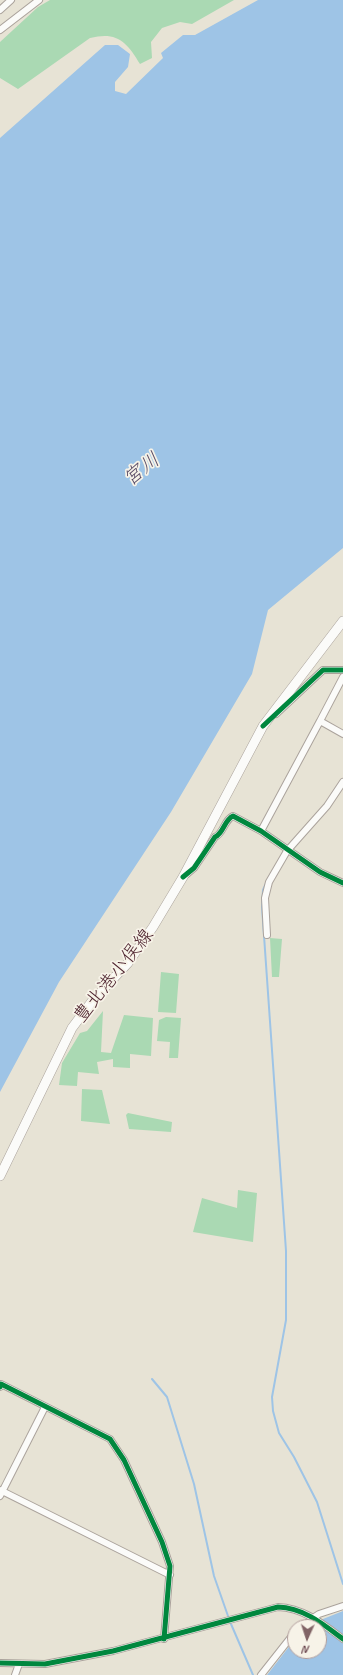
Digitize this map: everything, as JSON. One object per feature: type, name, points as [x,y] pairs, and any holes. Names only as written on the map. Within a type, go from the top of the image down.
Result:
[{"type":"main road","name":"豊北港小俣線","points":[[0,1176],[72,1028],[93,1000],[128,963],[153,927],[182,877],[263,726],[343,621]]},
{"type":"street","points":[[0,10],[11,0]]},
{"type":"street","points":[[0,30],[39,0]]},
{"type":"street","points":[[263,726],[322,670],[343,670]]},
{"type":"street","points":[[260,831],[343,677]]},
{"type":"street","points":[[320,721],[343,734]]},
{"type":"street","points":[[267,935],[265,903],[267,887],[287,851],[327,806],[343,782]]},
{"type":"street","points":[[182,877],[194,868],[216,837],[220,835],[229,818],[233,816],[260,831],[287,851],[320,872],[343,883]]},
{"type":"street","points":[[0,1386],[1,1384],[110,1439],[132,1474],[162,1542],[170,1566],[164,1639]]},
{"type":"street","points":[[45,1407],[1,1492],[170,1575]]},
{"type":"street","points":[[0,1663],[45,1664],[65,1661],[164,1639],[274,1608],[288,1608],[303,1612],[315,1619],[319,1614],[343,1606]]},
{"type":"street","points":[[327,1628],[343,1639]]},
{"type":"street","points":[[261,1675],[287,1642]]},
{"type":"street","points":[[16,1675],[19,1664]]},
{"type":"green space","points":[[50,0],[234,0],[192,24],[180,22],[162,28],[151,42],[152,58],[140,64],[126,44],[114,37],[99,36],[90,38],[18,89],[0,78],[0,42],[38,7]]},
{"type":"green space","points":[[270,938],[282,939],[279,977],[272,977]]},
{"type":"green space","points":[[161,972],[179,974],[176,1013],[158,1012]]},
{"type":"green space","points":[[103,1011],[101,1052],[111,1053],[124,1015],[153,1018],[151,1056],[130,1054],[130,1068],[113,1067],[113,1059],[97,1062],[99,1074],[78,1072],[77,1086],[59,1085],[62,1063],[80,1033],[87,1031]]},
{"type":"green space","points":[[166,1017],[181,1018],[178,1058],[169,1058],[170,1042],[157,1041],[159,1020]]},
{"type":"green space","points":[[82,1089],[102,1090],[110,1124],[81,1121]]},
{"type":"green space","points":[[128,1113],[172,1122],[171,1132],[129,1129],[126,1115]]},
{"type":"green space","points":[[238,1190],[257,1193],[253,1242],[193,1232],[202,1198],[237,1208]]},
{"type":"water","name":"宮川","points":[[258,0],[343,0],[343,548],[268,610],[252,674],[171,812],[59,982],[0,1092],[0,138],[105,45],[118,45],[130,54],[128,67],[115,82],[115,91],[126,94],[163,58],[161,53],[183,35],[195,35]]},
{"type":"water","points":[[343,1611],[343,1675],[267,1675],[287,1649],[287,1659],[327,1659],[327,1619],[323,1619]]},
{"type":"waterway","points":[[268,879],[263,890],[262,907],[286,1251],[286,1320],[272,1397],[273,1411],[279,1433],[294,1457],[317,1502],[343,1584]]},
{"type":"waterway","points":[[152,1379],[167,1397],[194,1484],[214,1576],[228,1616]]},
{"type":"waterway","points":[[231,1624],[253,1675]]},
{"type":"cycle path","points":[[263,726],[323,670],[343,670]]},
{"type":"cycle path","points":[[183,877],[194,868],[215,837],[233,816],[261,831],[320,872],[343,883]]},
{"type":"cycle path","points":[[0,1387],[1,1384],[110,1439],[124,1460],[162,1542],[170,1566],[164,1639]]},
{"type":"cycle path","points":[[0,1663],[45,1664],[113,1651],[278,1607],[296,1610],[305,1614],[343,1639]]}]
